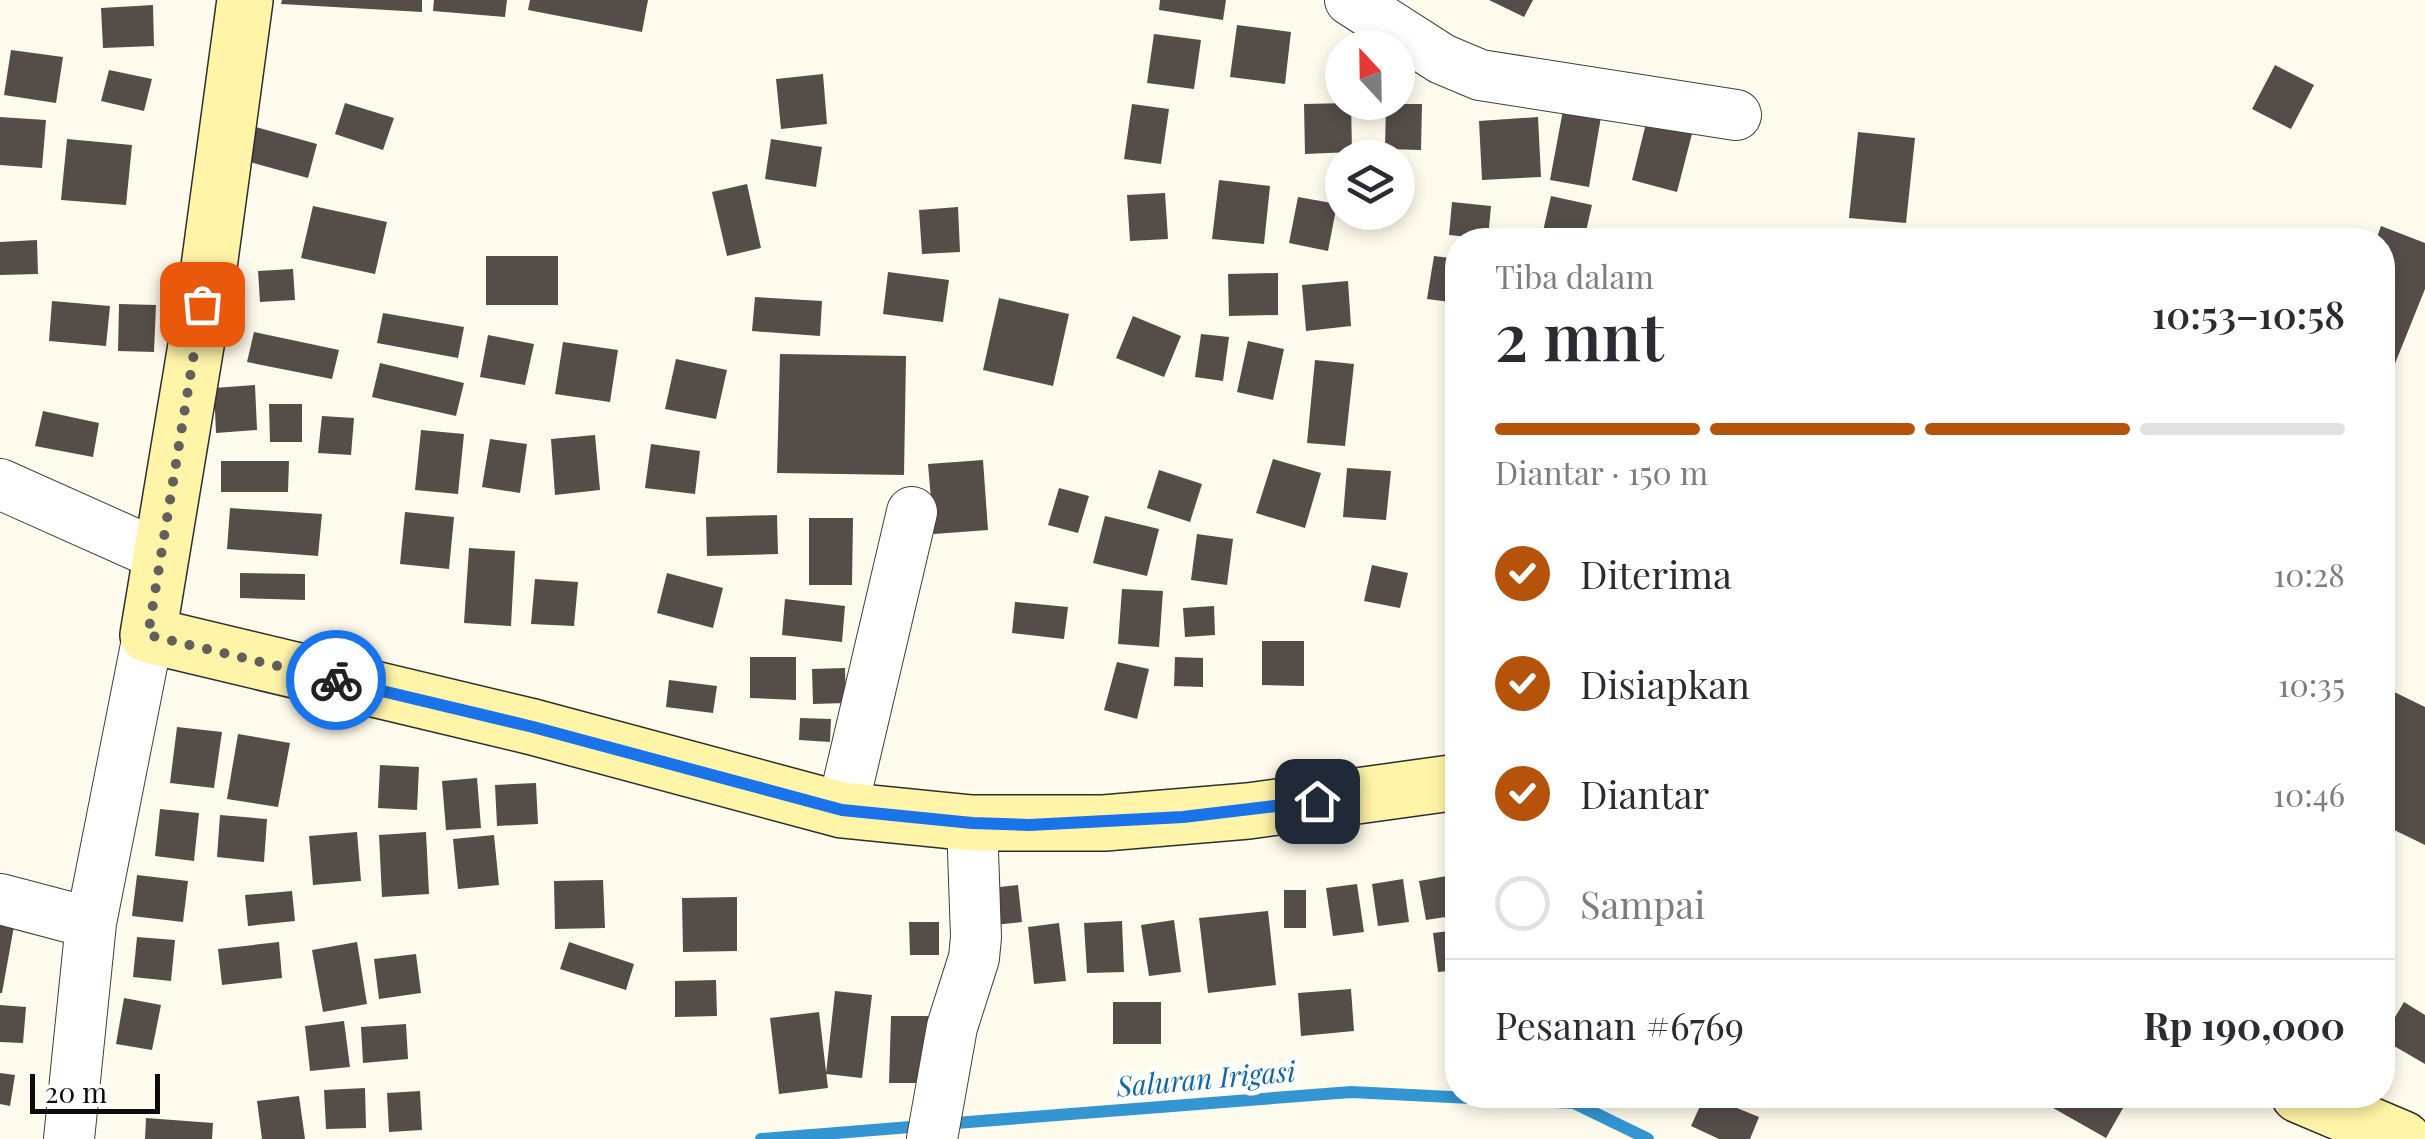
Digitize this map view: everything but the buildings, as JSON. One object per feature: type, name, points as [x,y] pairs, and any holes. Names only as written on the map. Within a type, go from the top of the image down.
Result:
[{"type":"street","points":[[70,1139],[91,923],[148,635],[209,267],[245,0]]},
{"type":"street","points":[[1350,0],[1442,58],[1480,75],[1736,115]]},
{"type":"street","points":[[0,484],[161,556]]},
{"type":"street","points":[[842,810],[912,512]]},
{"type":"street","points":[[148,635],[533,727],[842,810],[972,823],[1104,823],[1248,812],[1445,784]]},
{"type":"street","points":[[932,1139],[952,1027],[974,958],[972,823]]},
{"type":"street","points":[[0,899],[91,923]]},
{"type":"street","points":[[2330,1108],[2403,1139]]},
{"type":"waterway","name":"Saluran Irigasi","points":[[943,1124],[1351,1092],[1445,1097]]},
{"type":"waterway","name":"Saluran Irigasi","points":[[1584,1108],[1648,1139]]},
{"type":"waterway","name":"Saluran Irigasi","points":[[761,1139],[923,1126]]},
{"type":"way so far","points":[[202,304],[148,635],[336,680]]},
{"type":"route","points":[[336,680],[533,727],[842,810],[1029,825],[1248,812],[1317,801]]}]
